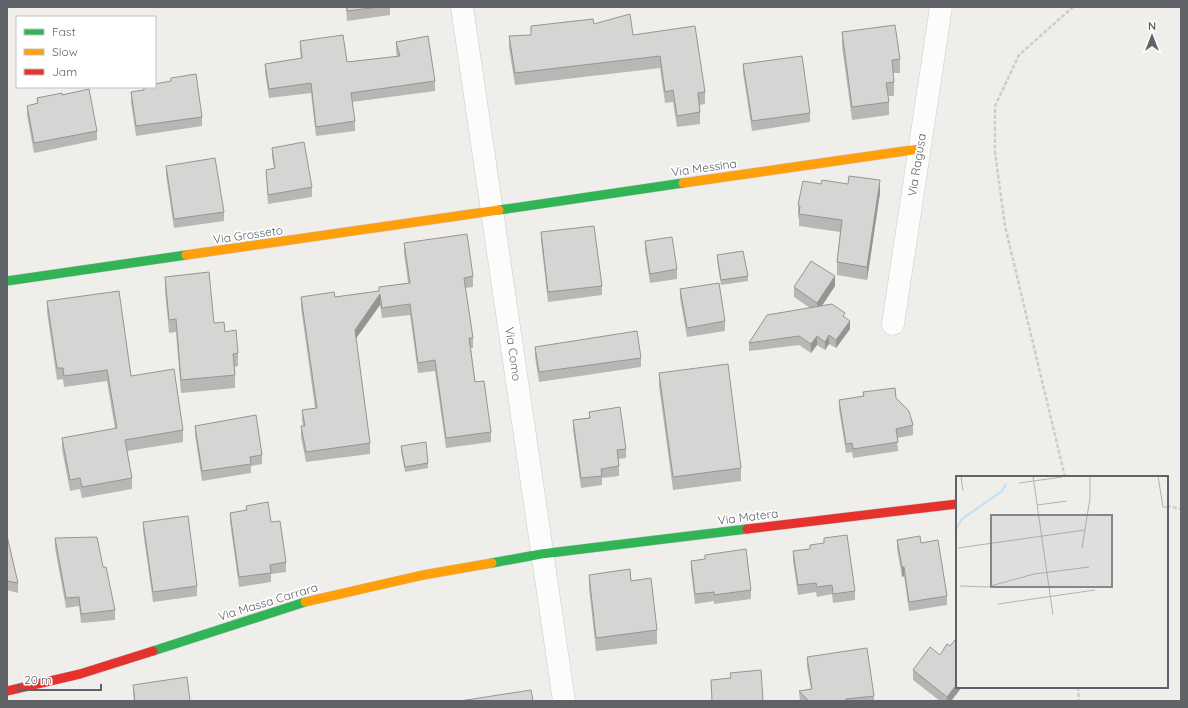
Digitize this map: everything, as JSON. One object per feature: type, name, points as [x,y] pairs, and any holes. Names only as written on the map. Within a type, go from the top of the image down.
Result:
[{"type":"street","name":"Via Como","points":[[462,7],[564,701]]},
{"type":"street","name":"Via Ragusa","points":[[893,324],[942,7]]},
{"type":"street","name":"Via Messina","points":[[492,212],[919,149]]},
{"type":"street","name":"Via Grosseto","points":[[7,281],[492,212]]},
{"type":"street","name":"Via Matera","points":[[542,554],[956,504]]},
{"type":"street","name":"Via Massa Carrara","points":[[7,692],[80,674],[312,600],[423,575],[542,554]]},
{"type":"path","points":[[1066,476],[1005,226],[995,152],[995,106],[1019,54],[1073,7]]},
{"type":"path","points":[[1168,506],[1181,509]]},
{"type":"path","points":[[1078,688],[1079,701]]},
{"type":"building","points":[[347,7],[379,7],[347,11]]},
{"type":"building","points":[[630,14],[633,35],[695,26],[705,92],[698,93],[700,112],[677,116],[673,90],[665,92],[660,56],[515,73],[509,36],[531,35],[531,26],[593,19],[594,24]]},
{"type":"building","points":[[895,25],[900,59],[892,60],[894,82],[886,83],[889,102],[852,107],[842,32]]},
{"type":"building","points":[[343,35],[347,62],[400,56],[396,42],[428,36],[435,81],[351,93],[355,121],[316,127],[311,83],[269,89],[265,64],[302,58],[300,41]]},
{"type":"building","points":[[802,56],[810,113],[752,121],[743,64]]},
{"type":"building","points":[[196,74],[202,117],[136,126],[131,92],[144,90],[144,88],[156,88],[156,84],[171,81],[171,78]]},
{"type":"building","points":[[89,89],[97,131],[34,143],[27,106],[38,103],[37,98],[62,93],[62,95]]},
{"type":"building","points":[[304,142],[312,187],[268,195],[266,170],[275,168],[272,148]]},
{"type":"building","points":[[215,158],[224,212],[174,219],[166,166]]},
{"type":"building","points":[[849,176],[880,180],[867,267],[837,262],[842,220],[799,214],[800,206],[798,205],[803,181],[821,184],[822,180],[848,184]]},
{"type":"building","points":[[594,226],[602,286],[548,292],[541,232]]},
{"type":"building","points":[[467,234],[473,276],[464,278],[473,338],[469,338],[475,382],[484,381],[491,432],[446,438],[435,360],[418,363],[410,304],[382,308],[380,294],[355,330],[370,443],[306,452],[301,426],[305,426],[302,410],[317,408],[301,297],[334,292],[335,297],[379,291],[379,287],[410,283],[404,243]]},
{"type":"building","points":[[672,237],[677,269],[650,274],[645,241]]},
{"type":"building","points":[[743,251],[748,276],[721,280],[717,255]]},
{"type":"building","points":[[811,261],[835,276],[817,303],[794,287]]},
{"type":"building","points":[[209,272],[214,323],[224,322],[225,332],[236,330],[238,353],[233,354],[235,375],[181,380],[176,319],[169,320],[165,277]]},
{"type":"building","points":[[719,283],[725,321],[687,328],[680,289]]},
{"type":"building","points":[[119,291],[131,376],[174,369],[183,430],[125,440],[132,478],[82,487],[80,478],[70,480],[62,438],[117,428],[107,370],[64,376],[63,368],[57,368],[47,301]]},
{"type":"building","points":[[832,304],[845,313],[843,316],[850,321],[836,340],[829,335],[825,342],[817,336],[811,344],[799,336],[749,343],[767,315]]},
{"type":"building","points":[[637,331],[641,358],[539,372],[535,347]]},
{"type":"building","points":[[728,364],[741,468],[673,477],[659,373]]},
{"type":"building","points":[[895,388],[896,398],[909,411],[913,425],[896,429],[898,442],[853,449],[852,443],[846,444],[839,400],[864,396],[863,392]]},
{"type":"building","points":[[620,407],[626,449],[617,450],[619,466],[601,469],[602,476],[581,478],[573,420],[590,418],[589,412]]},
{"type":"building","points":[[256,415],[262,455],[250,457],[251,464],[202,471],[195,426]]},
{"type":"building","points":[[426,442],[428,463],[405,467],[401,446]]},
{"type":"building","points":[[268,502],[271,522],[280,521],[286,562],[270,565],[271,573],[239,577],[230,513],[247,510],[246,506]]},
{"type":"building","points":[[188,516],[197,586],[153,592],[143,522]]},
{"type":"building","points":[[847,535],[855,591],[833,594],[832,585],[817,587],[816,583],[798,585],[793,551],[810,549],[810,545],[824,543],[824,538]]},
{"type":"building","points":[[7,536],[18,583],[7,581]]},
{"type":"building","points":[[920,536],[921,543],[938,540],[947,596],[909,602],[904,567],[902,567],[897,540]]},
{"type":"building","points":[[97,537],[103,567],[106,567],[115,610],[81,614],[79,597],[66,598],[55,538]]},
{"type":"building","points":[[746,549],[751,590],[714,595],[714,592],[695,594],[691,561],[705,559],[705,555]]},
{"type":"building","points":[[630,569],[631,581],[651,578],[657,630],[596,638],[589,575]]},
{"type":"building","points":[[955,640],[956,641],[956,685],[947,697],[913,670],[930,647],[940,655],[947,644],[950,646]]},
{"type":"building","points":[[867,648],[874,696],[846,699],[844,701],[809,701],[799,691],[812,689],[807,657]]},
{"type":"building","points":[[761,670],[763,701],[712,701],[711,680],[731,678],[730,673]]},
{"type":"building","points":[[187,677],[190,701],[135,701],[133,685]]},
{"type":"building","points":[[531,690],[533,701],[460,701]]},
{"type":"traffic: fast","points":[[499,210],[683,183]]},
{"type":"traffic: fast","points":[[7,281],[186,255]]},
{"type":"traffic: fast","points":[[492,563],[541,554],[747,529]]},
{"type":"traffic: fast","points":[[153,651],[305,602]]},
{"type":"traffic: slow","points":[[683,183],[919,149]]},
{"type":"traffic: slow","points":[[186,255],[499,210]]},
{"type":"traffic: slow","points":[[305,602],[423,575],[492,563]]},
{"type":"traffic: jam","points":[[747,529],[956,504]]},
{"type":"traffic: jam","points":[[7,691],[80,674],[153,651]]}]
